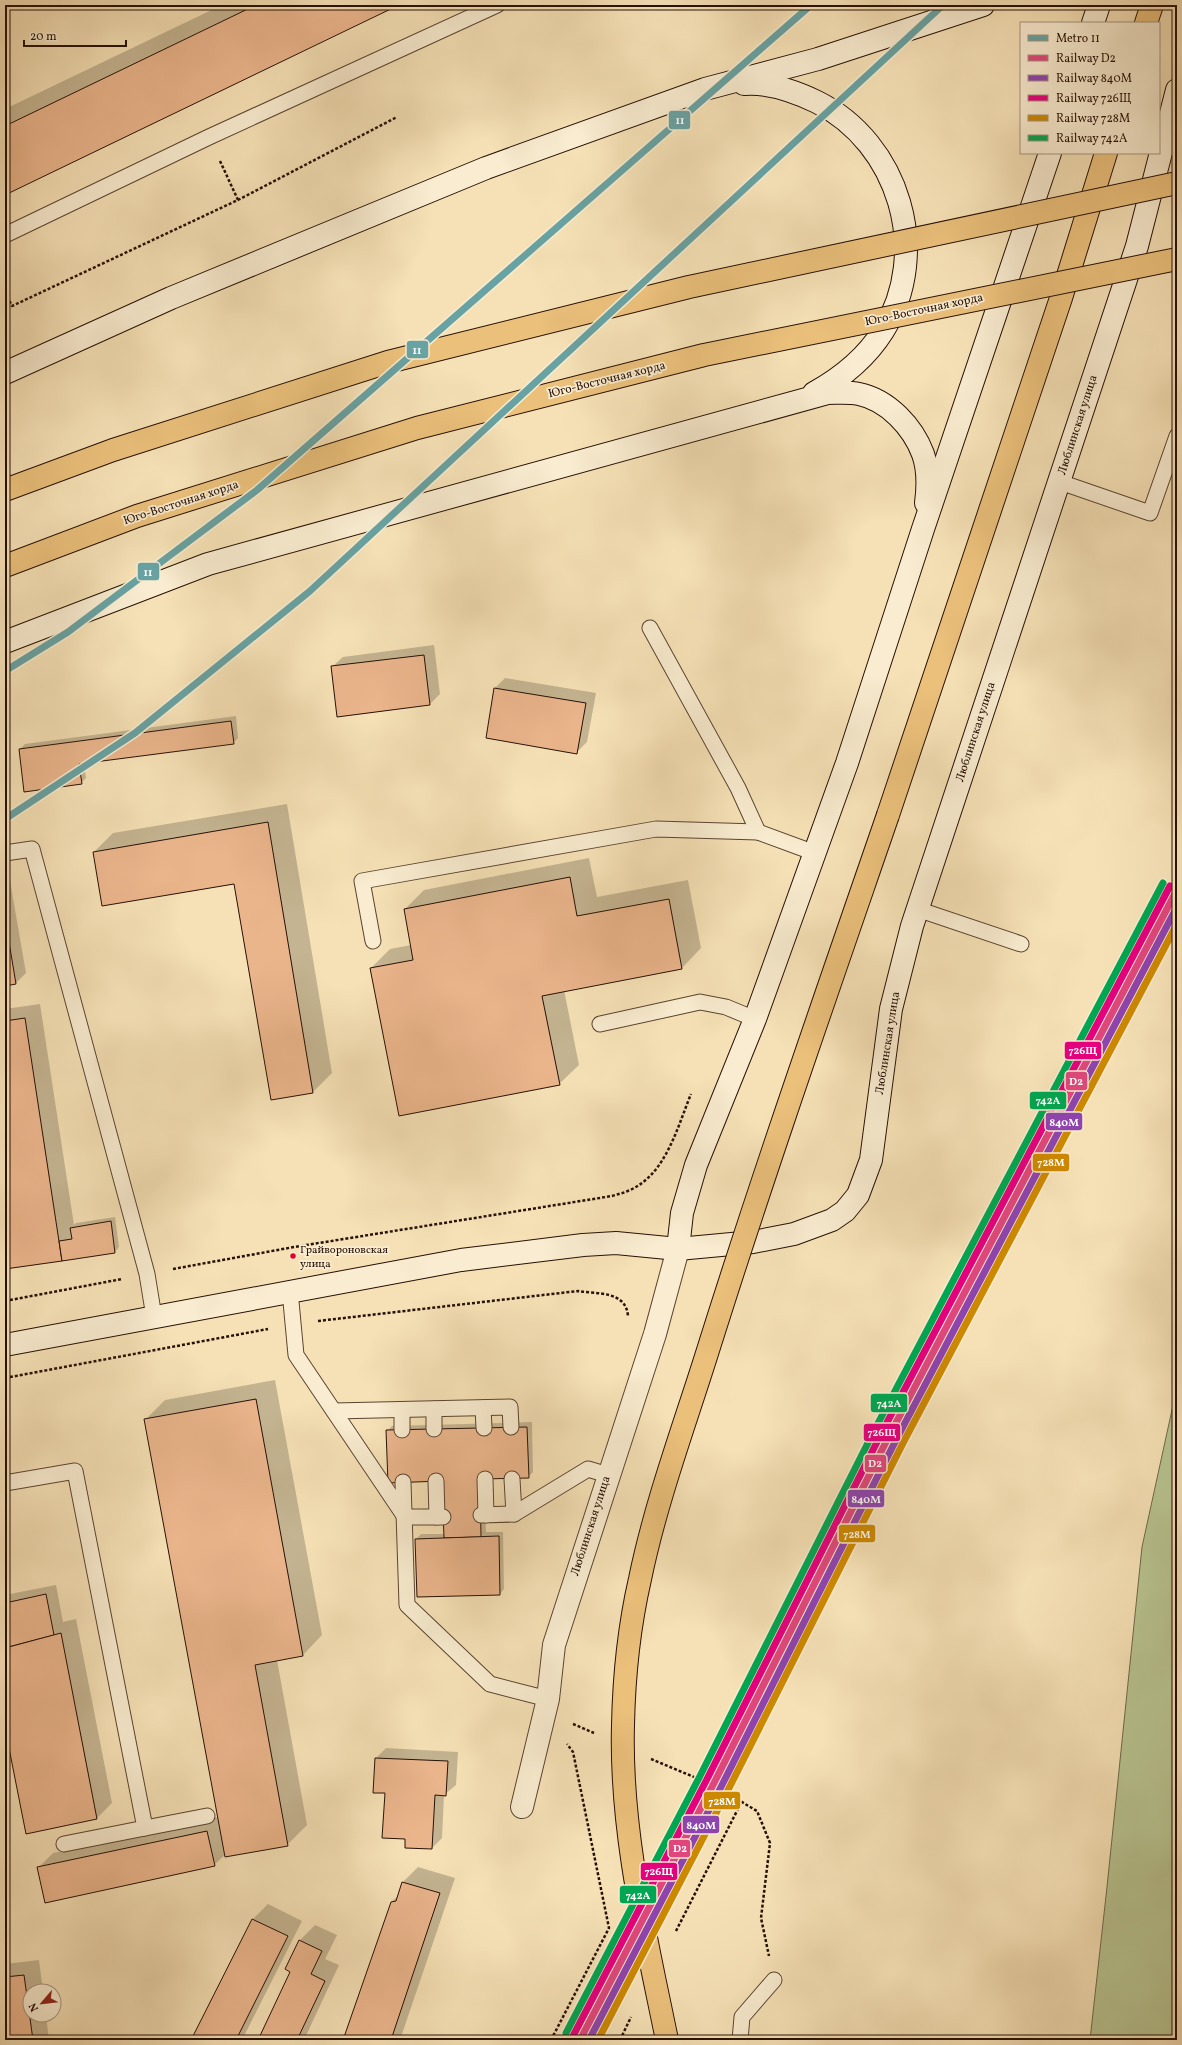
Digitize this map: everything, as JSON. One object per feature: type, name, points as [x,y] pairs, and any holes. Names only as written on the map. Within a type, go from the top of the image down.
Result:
[{"type":"main road","points":[[5,373],[171,298],[486,168],[704,89],[818,59],[983,5]]},
{"type":"main road","points":[[1093,22],[1099,5]]},
{"type":"main road","points":[[1146,22],[1152,5]]},
{"type":"main road","points":[[704,89],[747,84],[775,87],[802,95],[828,108],[851,124],[870,144],[886,168],[898,194],[904,221],[906,250],[904,278],[895,305],[883,330],[866,353],[846,373],[801,401]]},
{"type":"main road","name":"Люблинская улица","points":[[678,1249],[753,1242],[794,1234],[832,1220],[845,1211],[858,1195],[870,1160],[891,1009],[917,909],[1060,482],[1137,246],[1177,90]]},
{"type":"main road","points":[[923,528],[1050,154]]},
{"type":"main road","points":[[667,2040],[631,1854],[624,1780],[623,1726],[628,1647],[640,1579],[662,1499],[724,1301],[1061,298],[1106,154]]},
{"type":"main road","points":[[5,490],[113,450],[388,362],[689,288],[1177,183]]},
{"type":"main road","name":"Юго-Восточная хорда","points":[[5,566],[136,516],[417,428],[704,355],[1177,259]]},
{"type":"main road","points":[[5,642],[208,564],[828,393],[859,394],[886,405],[909,427],[924,455],[928,489],[923,528]]},
{"type":"main road","name":"Люблинская улица","points":[[522,1807],[547,1706],[554,1645],[655,1334],[678,1249],[682,1213],[696,1165],[754,1019],[815,853],[847,763],[923,528]]},
{"type":"main road","points":[[5,1344],[461,1260],[583,1245],[616,1243],[678,1249]]},
{"type":"lane","points":[[5,235],[209,136],[497,5]]},
{"type":"lane","points":[[1060,482],[1150,513],[1177,436]]},
{"type":"lane","points":[[650,628],[738,788],[758,832]]},
{"type":"lane","points":[[373,941],[362,881],[656,829],[758,832],[815,853]]},
{"type":"lane","points":[[5,854],[32,849],[147,1274],[154,1317]]},
{"type":"lane","points":[[917,909],[1021,944]]},
{"type":"lane","points":[[600,1024],[700,1002],[726,1007],[754,1019]]},
{"type":"lane","points":[[290,1291],[296,1355],[405,1517]]},
{"type":"lane","points":[[334,1411],[510,1407],[511,1427]]},
{"type":"lane","points":[[483,1408],[484,1428]]},
{"type":"lane","points":[[434,1409],[434,1429]]},
{"type":"lane","points":[[402,1410],[402,1430]]},
{"type":"lane","points":[[486,1479],[484,1515],[514,1514],[588,1469],[608,1475]]},
{"type":"lane","points":[[5,1483],[75,1472],[145,1828]]},
{"type":"lane","points":[[512,1479],[514,1514]]},
{"type":"lane","points":[[405,1517],[440,1517],[436,1481]]},
{"type":"lane","points":[[403,1482],[407,1605],[490,1684],[547,1706]]},
{"type":"lane","points":[[64,1844],[207,1816]]},
{"type":"lane","points":[[740,2040],[742,2017],[774,1980]]},
{"type":"path","points":[[5,292],[12,306],[238,200],[397,117]]},
{"type":"path","points":[[209,136],[238,200]]},
{"type":"path","points":[[5,1301],[294,1247],[612,1196],[630,1190],[647,1180],[666,1155],[693,1088]]},
{"type":"path","points":[[5,1378],[293,1324],[578,1291],[616,1296],[626,1306],[628,1319]]},
{"type":"path","points":[[547,1706],[573,1752],[610,1928],[551,2040]]},
{"type":"path","points":[[713,1785],[757,1811],[770,1843],[761,1918],[774,1980]]},
{"type":"path","points":[[674,1935],[742,1801]]},
{"type":"path","points":[[620,2040],[634,2012]]},
{"type":"green space","points":[[1177,1387],[1177,2030],[1175,2040],[1090,2040],[1142,1547]]},
{"type":"building","points":[[256,5],[399,5],[5,195],[5,126]]},
{"type":"building","points":[[424,655],[430,705],[337,717],[331,666]]},
{"type":"building","points":[[494,688],[586,703],[577,754],[486,738]]},
{"type":"building","points":[[231,721],[234,744],[79,764],[82,784],[24,792],[19,749]]},
{"type":"building","points":[[268,822],[313,1093],[271,1100],[234,884],[102,906],[93,852]]},
{"type":"building","points":[[570,877],[577,916],[669,899],[682,969],[542,996],[560,1085],[399,1116],[370,968],[413,960],[404,909]]},
{"type":"building","points":[[5,918],[16,984],[5,986]]},
{"type":"building","points":[[25,1018],[62,1261],[5,1269],[5,1021]]},
{"type":"building","points":[[111,1221],[115,1253],[62,1261],[59,1241],[72,1239],[70,1228]]},
{"type":"building","points":[[256,1399],[303,1656],[255,1665],[288,1846],[225,1857],[144,1419]]},
{"type":"building","points":[[527,1427],[529,1478],[480,1479],[481,1537],[444,1538],[442,1481],[388,1483],[386,1430]]},
{"type":"building","points":[[499,1536],[500,1595],[417,1597],[415,1539]]},
{"type":"building","points":[[46,1594],[54,1635],[5,1648],[5,1603]]},
{"type":"building","points":[[61,1633],[97,1819],[26,1834],[5,1728],[5,1648]]},
{"type":"building","points":[[375,1758],[448,1761],[446,1796],[435,1795],[432,1849],[405,1848],[405,1839],[382,1838],[385,1793],[373,1793]]},
{"type":"building","points":[[207,1831],[215,1866],[45,1903],[37,1867]]},
{"type":"building","points":[[402,1882],[440,1893],[391,2040],[343,2040],[391,1902],[396,1901]]},
{"type":"building","points":[[252,1919],[288,1936],[236,2040],[191,2040]]},
{"type":"building","points":[[299,1940],[322,1951],[311,1974],[325,1981],[297,2040],[258,2040],[290,1972],[285,1969]]},
{"type":"building","points":[[24,1975],[25,1983],[22,1983],[22,2023],[31,2023],[33,2040],[5,2040],[5,1977]]},
{"type":"metro line","name":"11","points":[[5,671],[68,632],[257,490],[811,5]]},
{"type":"metro line","name":"11","points":[[5,819],[135,733],[310,591],[943,5]]},
{"type":"rail line","name":"742А","points":[[566,2033],[699,1778],[875,1429],[1163,883]]},
{"type":"rail line","name":"726Щ","points":[[573,2036],[706,1781],[882,1432],[1170,886]]},
{"type":"rail line","name":"D2","points":[[580,2040],[713,1785],[889,1436],[1177,890]]},
{"type":"rail line","name":"840М","points":[[589,2040],[720,1789],[896,1440],[1177,907]]},
{"type":"rail line","name":"728М","points":[[598,2040],[727,1792],[903,1443],[1177,924]]},
{"type":"place","name":"Грайвороновская улица","points":[[293,1256]]}]
